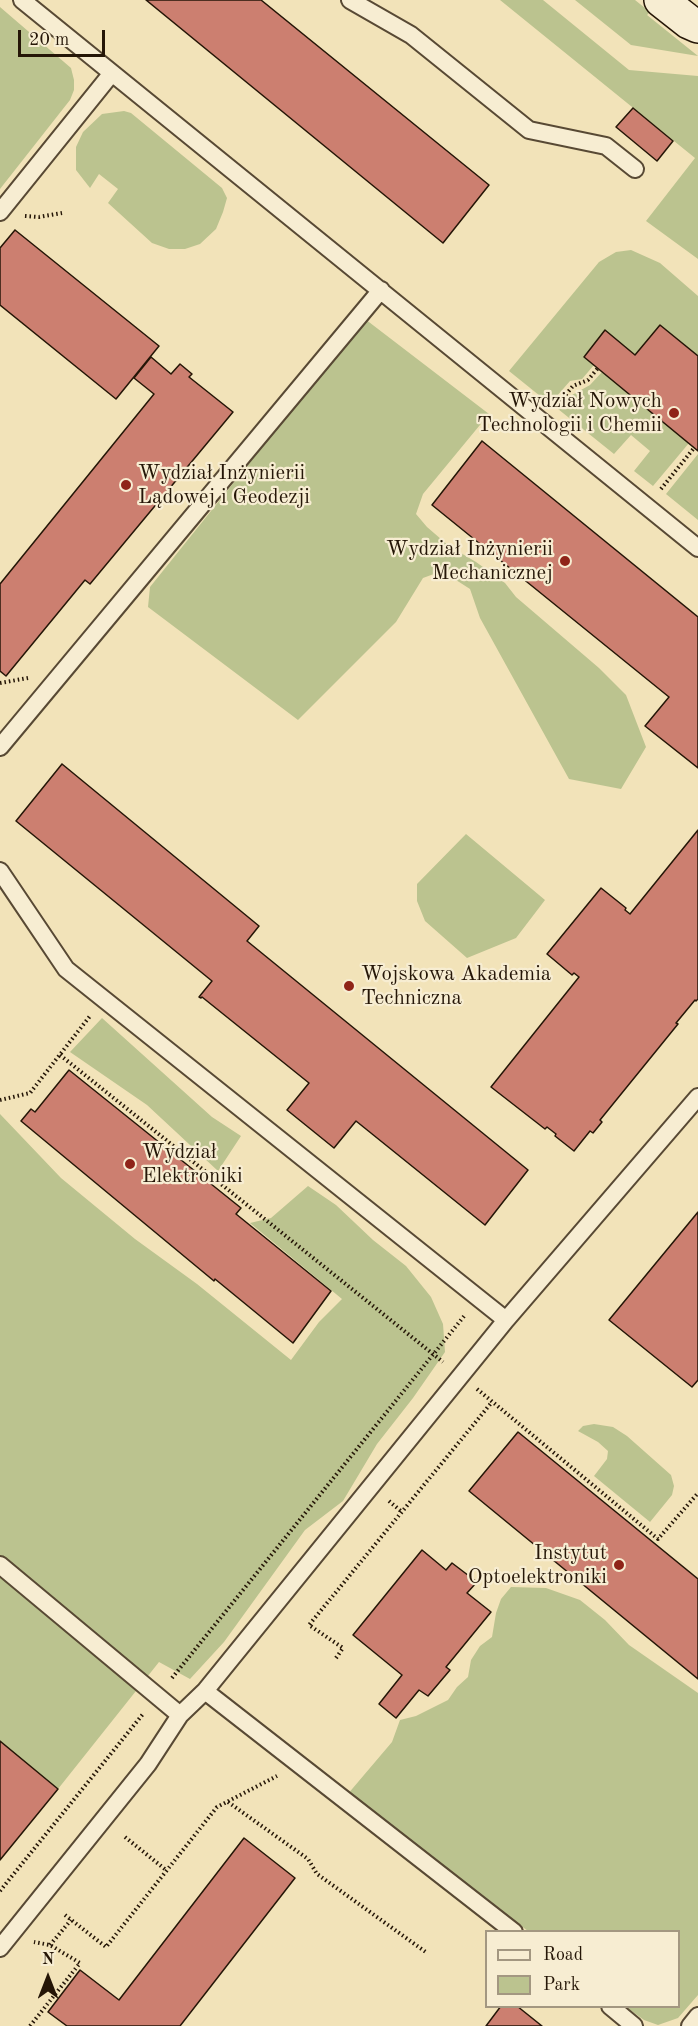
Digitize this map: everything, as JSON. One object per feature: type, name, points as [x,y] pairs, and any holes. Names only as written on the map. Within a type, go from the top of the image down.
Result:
[{"type":"main road","points":[[661,0],[689,22],[698,26]]},
{"type":"lane","points":[[350,0],[411,35],[529,130],[606,146],[635,169]]},
{"type":"lane","points":[[33,3],[112,73],[698,548]]},
{"type":"lane","points":[[0,212],[112,73]]},
{"type":"lane","points":[[0,747],[381,290]]},
{"type":"lane","points":[[0,871],[66,969],[506,1320]]},
{"type":"lane","points":[[0,1948],[148,1764],[180,1715],[205,1690],[506,1320],[698,1097]]},
{"type":"lane","points":[[0,1565],[180,1715]]},
{"type":"lane","points":[[205,1690],[511,1930]]},
{"type":"lane","points":[[611,2008],[634,2026]]},
{"type":"lane","points":[[690,2026],[698,2016]]},
{"type":"path","points":[[19,216],[39,217],[62,213]]},
{"type":"path","points":[[543,422],[573,386],[588,380],[598,368]]},
{"type":"path","points":[[656,494],[694,448]]},
{"type":"path","points":[[0,1100],[30,1093],[103,999]]},
{"type":"path","points":[[60,1055],[433,1355],[461,1375],[658,1539],[698,1493]]},
{"type":"path","points":[[0,1891],[477,1299]]},
{"type":"path","points":[[336,1658],[343,1648],[309,1625],[492,1402]]},
{"type":"path","points":[[65,1915],[106,1947],[217,1807],[300,1764]]},
{"type":"path","points":[[228,1802],[308,1859],[317,1874],[427,1953]]},
{"type":"path","points":[[125,1838],[166,1870]]},
{"type":"path","points":[[50,1945],[71,1920]]},
{"type":"path","points":[[30,2026],[80,1962],[50,1945],[32,1942]]},
{"type":"green space","points":[[500,0],[543,0],[629,70],[698,76],[698,259],[646,221],[695,158]]},
{"type":"green space","points":[[575,0],[635,0],[650,12],[647,15],[698,56],[631,45]]},
{"type":"green space","points":[[0,7],[71,68],[74,90],[70,100],[0,189]]},
{"type":"green space","points":[[124,111],[131,113],[222,188],[227,198],[223,212],[216,229],[200,244],[185,249],[169,249],[152,243],[108,203],[118,189],[99,174],[90,188],[76,170],[76,147],[83,132],[102,114]]},
{"type":"green space","points":[[631,250],[660,263],[698,296],[698,356],[660,325],[635,355],[605,331],[584,356],[594,365],[582,379],[570,381],[550,404],[509,371],[599,262],[616,252]]},
{"type":"green space","points":[[365,319],[489,414],[423,494],[416,514],[449,546],[505,583],[516,597],[599,668],[626,695],[646,747],[621,789],[569,779],[480,618],[470,589],[442,571],[423,578],[396,622],[298,720],[148,607],[150,587]]},
{"type":"green space","points":[[602,372],[689,443],[653,486],[634,471],[650,451],[631,435],[614,454],[558,409],[572,395],[590,385]]},
{"type":"green space","points":[[698,454],[698,520],[666,494]]},
{"type":"green space","points":[[466,834],[545,900],[516,938],[467,958],[425,921],[417,901],[417,884]]},
{"type":"green space","points":[[102,1018],[212,1117],[241,1136],[218,1171],[147,1105],[70,1052]]},
{"type":"green space","points":[[0,1114],[61,1178],[135,1239],[197,1284],[291,1360],[319,1322],[342,1299],[250,1223],[271,1218],[308,1186],[336,1205],[373,1240],[406,1266],[431,1297],[443,1324],[445,1352],[377,1444],[343,1501],[305,1530],[224,1642],[190,1679],[159,1662],[58,1789],[0,1741]]},
{"type":"green space","points":[[594,1424],[613,1427],[627,1436],[671,1475],[674,1486],[672,1495],[650,1522],[594,1476],[607,1459],[608,1451],[598,1442],[578,1431],[583,1426]]},
{"type":"green space","points":[[511,1587],[546,1588],[580,1600],[605,1620],[629,1645],[698,1693],[698,1995],[678,2018],[658,2025],[644,2020],[627,2008],[680,2008],[680,1930],[527,1930],[347,1795],[392,1742],[400,1720],[416,1716],[448,1700],[468,1677],[471,1660],[480,1646],[492,1637],[501,1599]]},
{"type":"building","points":[[146,0],[261,0],[489,185],[443,243]]},
{"type":"building","points":[[633,108],[673,141],[657,161],[616,127]]},
{"type":"building","points":[[15,230],[159,346],[116,399],[0,305],[0,248]]},
{"type":"building","name":"Wydział Nowych Technologii i Chemii","points":[[660,325],[698,356],[698,451],[584,357],[605,330],[635,355]]},
{"type":"building","name":"Wydział Inżynierii Lądowej i Geodezji","points":[[151,357],[171,374],[180,364],[192,374],[189,377],[233,412],[90,584],[85,580],[6,676],[0,671],[0,584],[154,394],[134,378]]},
{"type":"building","name":"Wydział Inżynierii Mechanicznej","points":[[482,441],[698,617],[698,768],[645,726],[669,697],[432,505]]},
{"type":"building","points":[[62,764],[259,926],[247,941],[528,1170],[485,1225],[356,1121],[334,1148],[287,1110],[309,1083],[202,997],[199,997],[212,981],[16,821]]},
{"type":"building","points":[[698,830],[698,999],[676,1023],[678,1024],[600,1120],[602,1122],[593,1133],[590,1131],[574,1151],[547,1127],[545,1129],[491,1087],[579,977],[574,973],[572,975],[547,954],[601,888],[630,914]]},
{"type":"building","name":"Wydział Elektroniki","points":[[69,1070],[241,1208],[236,1214],[331,1291],[293,1343],[215,1279],[214,1281],[21,1121],[31,1109],[35,1112]]},
{"type":"building","points":[[698,1212],[698,1380],[692,1387],[609,1320]]},
{"type":"building","name":"Instytut Optoelektroniki","points":[[518,1432],[698,1579],[698,1679],[469,1491]]},
{"type":"building","points":[[422,1550],[446,1570],[452,1563],[477,1582],[467,1593],[491,1612],[446,1667],[450,1670],[428,1696],[419,1690],[396,1718],[379,1704],[402,1675],[353,1635]]},
{"type":"building","points":[[0,1741],[58,1789],[0,1860]]},
{"type":"building","points":[[244,1838],[295,1878],[180,2026],[67,2026],[48,2012],[80,1970],[119,2000]]},
{"type":"building","points":[[500,2008],[520,2008],[542,2026],[486,2026]]},
{"type":"place","name":"Wydział Nowych Technologii i Chemii","points":[[674,413]]},
{"type":"place","name":"Wydział Inżynierii Lądowej i Geodezji","points":[[126,485]]},
{"type":"place","name":"Wydział Inżynierii Mechanicznej","points":[[565,561]]},
{"type":"place","name":"Wojskowa Akademia Techniczna","points":[[349,986]]},
{"type":"place","name":"Wydział Elektroniki","points":[[130,1164]]},
{"type":"place","name":"Instytut Optoelektroniki","points":[[619,1565]]}]
